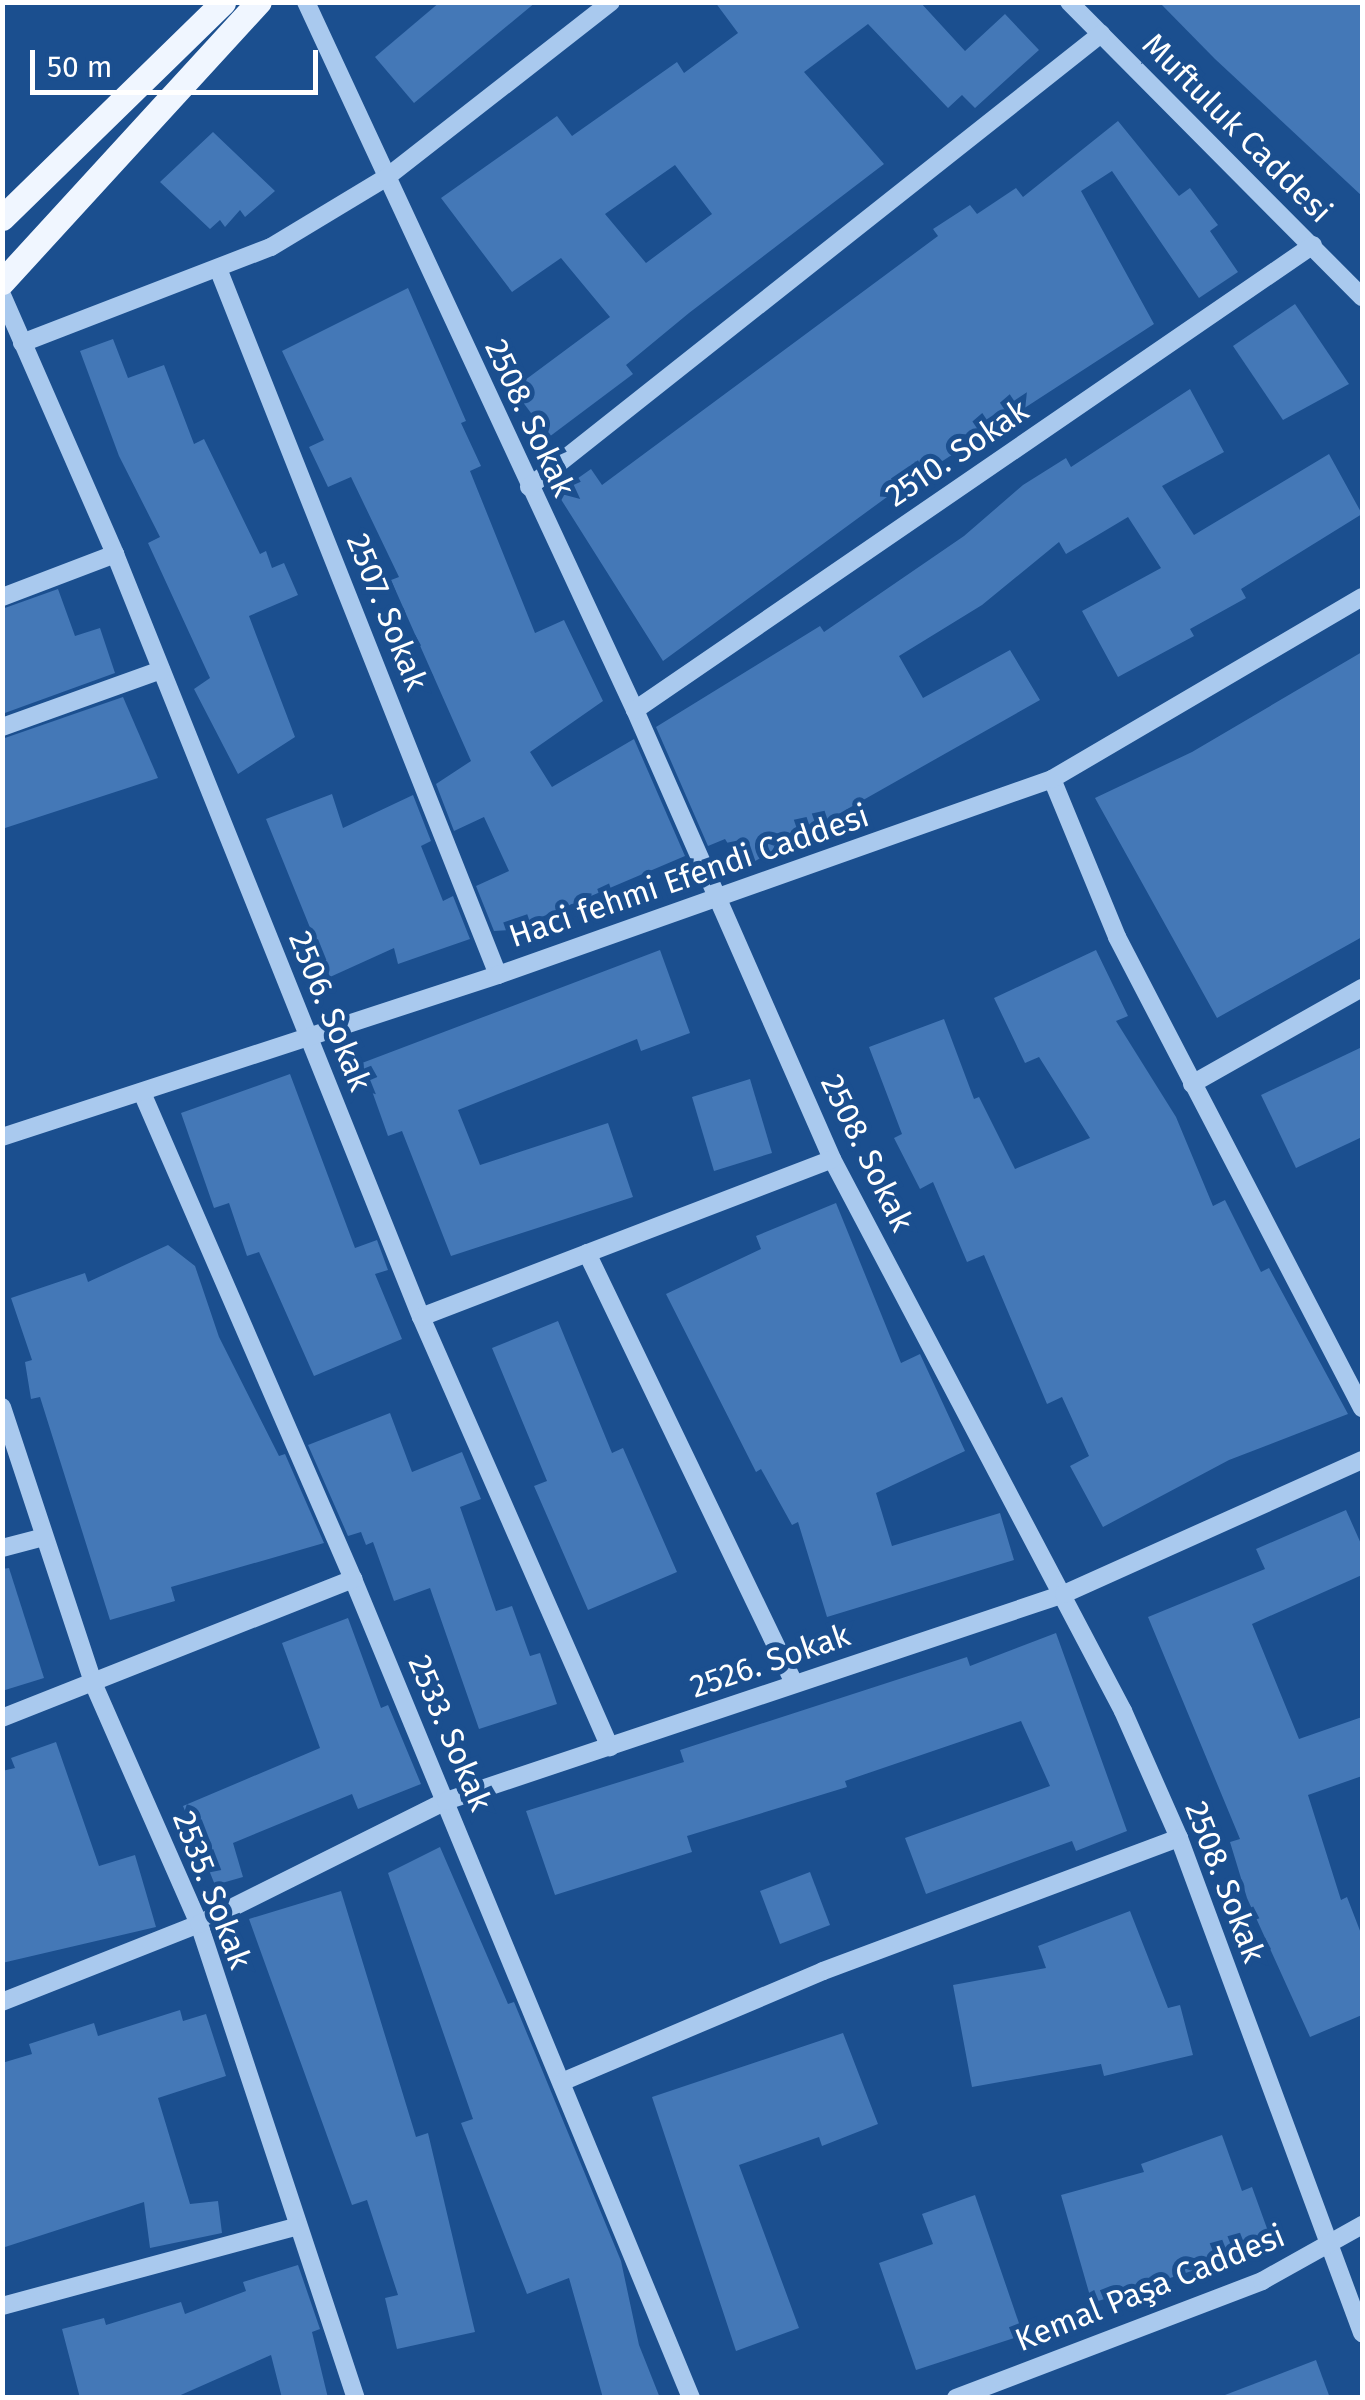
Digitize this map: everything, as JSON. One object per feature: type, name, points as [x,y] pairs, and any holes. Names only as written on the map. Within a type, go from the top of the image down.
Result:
[{"type":"main road","points":[[2,218],[224,2]]},
{"type":"main road","points":[[2,282],[259,2]]},
{"type":"street","name":"2508. Sokak","points":[[306,2],[636,710],[832,1159],[1064,1594],[1178,1838],[1326,2245],[1362,2333]]},
{"type":"street","points":[[22,342],[219,271],[387,177],[611,2]]},
{"type":"street","name":"Muftuluk Caddesi","points":[[1069,2],[1362,296]]},
{"type":"street","points":[[529,487],[1100,34]]},
{"type":"street","name":"2510. Sokak","points":[[636,710],[1312,245]]},
{"type":"street","name":"2507. Sokak","points":[[219,271],[498,975]]},
{"type":"street","name":"2506. Sokak","points":[[2,294],[115,554],[421,1317],[610,1747]]},
{"type":"street","points":[[2,597],[115,554]]},
{"type":"street","name":"Haci fehmi Efendi Caddesi","points":[[2,1137],[143,1095],[498,975],[1052,779],[1362,597]]},
{"type":"street","points":[[2,727],[161,670]]},
{"type":"street","points":[[1052,779],[1117,937],[1362,1408]]},
{"type":"street","points":[[1192,1084],[1362,988]]},
{"type":"street","name":"2533. Sokak","points":[[143,1095],[354,1580],[692,2398]]},
{"type":"street","points":[[421,1317],[832,1159]]},
{"type":"street","points":[[586,1253],[794,1684]]},
{"type":"street","name":"2535. Sokak","points":[[5,1419],[94,1685],[199,1924],[294,2226],[356,2398]]},
{"type":"street","name":"2526. Sokak","points":[[2,2002],[199,1924],[446,1801],[1064,1594],[1362,1460]]},
{"type":"street","points":[[2,1548],[44,1536]]},
{"type":"street","points":[[2,1718],[354,1580]]},
{"type":"street","points":[[564,2081],[823,1971],[1178,1838]]},
{"type":"street","name":"Kemal Paşa Caddesi","points":[[956,2398],[1262,2282],[1362,2225]]},
{"type":"street","points":[[2,2306],[294,2226]]},
{"type":"building","points":[[440,2],[536,2],[414,103],[375,57]]},
{"type":"building","points":[[715,2],[920,2],[965,51],[1005,14],[1039,50],[975,108],[962,95],[948,108],[868,24],[804,72],[884,164],[689,313],[626,365],[633,374],[549,437],[513,389],[610,317],[561,258],[512,292],[441,198],[557,116],[572,136],[677,62],[684,73],[738,33]],"holes":[[[675,165],[712,214],[646,263],[605,214]]]},
{"type":"building","points":[[1159,2],[1362,2],[1362,196],[1215,59]]},
{"type":"building","points":[[1118,121],[1179,196],[1190,188],[1218,225],[1210,231],[1238,272],[1199,298],[1112,171],[1081,191],[1154,324],[887,497],[663,661],[557,493],[591,469],[602,485],[938,236],[933,229],[970,205],[977,214],[1016,188],[1023,197]]},
{"type":"building","points":[[213,132],[275,191],[245,217],[240,210],[225,227],[220,220],[210,229],[160,182]]},
{"type":"building","points":[[408,288],[466,421],[461,423],[481,466],[470,471],[535,633],[564,620],[603,701],[530,752],[552,787],[634,739],[685,856],[511,930],[494,931],[476,886],[509,871],[484,817],[454,831],[436,784],[471,761],[391,580],[399,577],[351,477],[328,487],[309,447],[324,440],[282,351]]},
{"type":"building","points":[[1295,304],[1349,384],[1283,420],[1233,346]]},
{"type":"building","points":[[113,339],[128,378],[164,365],[194,444],[204,439],[260,554],[266,551],[272,568],[284,563],[298,595],[249,616],[295,737],[238,774],[194,689],[210,678],[148,543],[160,537],[119,456],[80,351]]},
{"type":"building","points":[[1190,389],[1224,452],[1162,486],[1194,535],[1329,454],[1362,514],[1241,589],[1246,598],[1190,629],[1194,636],[1118,677],[1082,611],[1161,568],[1128,517],[1066,554],[1059,542],[982,605],[899,656],[923,698],[1010,650],[1040,700],[743,868],[725,839],[708,846],[656,727],[820,626],[824,632],[964,536],[1023,485],[1066,458],[1071,467]]},
{"type":"building","points":[[58,589],[75,636],[100,628],[115,673],[2,714],[2,609]]},
{"type":"building","points":[[1362,652],[1362,937],[1217,1018],[1095,798],[1192,752]]},
{"type":"building","points":[[123,697],[158,778],[2,829],[2,739]]},
{"type":"building","points":[[332,794],[343,828],[413,795],[431,841],[421,846],[443,901],[453,896],[470,939],[398,964],[394,948],[330,977],[266,819]]},
{"type":"building","points":[[660,950],[690,1033],[641,1051],[637,1039],[458,1110],[480,1165],[608,1123],[633,1197],[451,1256],[402,1131],[388,1136],[362,1063]]},
{"type":"building","points":[[1096,950],[1128,1016],[1116,1021],[1176,1117],[1213,1206],[1225,1200],[1261,1272],[1269,1268],[1348,1414],[1229,1460],[1103,1527],[1070,1466],[1089,1456],[1062,1397],[1047,1404],[984,1255],[967,1262],[933,1182],[920,1189],[894,1138],[902,1134],[869,1047],[944,1019],[974,1099],[979,1097],[1015,1169],[1090,1138],[1039,1057],[1025,1063],[994,998]]},
{"type":"building","points":[[1362,1047],[1362,1137],[1296,1168],[1261,1095]]},
{"type":"building","points":[[290,1074],[355,1248],[377,1240],[388,1270],[375,1274],[402,1339],[314,1376],[259,1252],[247,1256],[229,1203],[214,1208],[181,1113]]},
{"type":"building","points":[[750,1079],[772,1153],[714,1171],[692,1097]]},
{"type":"building","points":[[836,1203],[901,1363],[920,1354],[965,1451],[876,1493],[892,1546],[1000,1513],[1014,1560],[827,1617],[798,1522],[792,1525],[761,1469],[756,1472],[666,1294],[761,1249],[756,1236]]},
{"type":"building","points":[[168,1245],[195,1266],[219,1337],[279,1456],[285,1454],[324,1543],[171,1587],[175,1601],[110,1620],[40,1397],[31,1399],[25,1362],[32,1360],[11,1298],[85,1273],[88,1282]]},
{"type":"building","points":[[558,1321],[612,1453],[623,1448],[677,1572],[588,1610],[534,1486],[547,1481],[492,1348]]},
{"type":"building","points":[[390,1413],[412,1472],[462,1452],[481,1499],[460,1507],[496,1611],[512,1606],[530,1656],[540,1653],[557,1704],[479,1729],[430,1588],[394,1601],[373,1542],[366,1545],[361,1532],[348,1536],[308,1445]]},
{"type":"building","points":[[1346,1510],[1362,1546],[1362,1575],[1252,1624],[1299,1739],[1362,1717],[1362,1776],[1308,1795],[1341,1900],[1347,1897],[1362,1936],[1362,2015],[1310,2037],[1247,1898],[1230,1842],[1240,1839],[1148,1617],[1265,1569],[1256,1549]]},
{"type":"building","points":[[9,1568],[44,1678],[2,1691],[2,1569]]},
{"type":"building","points":[[348,1618],[381,1708],[388,1705],[421,1784],[358,1809],[352,1794],[233,1843],[243,1877],[215,1885],[183,1806],[320,1748],[282,1643]]},
{"type":"building","points":[[1056,1633],[1127,1831],[1076,1851],[1072,1841],[926,1894],[905,1838],[1050,1786],[1021,1721],[845,1781],[847,1787],[687,1836],[692,1852],[555,1895],[526,1811],[684,1762],[680,1750],[967,1657],[970,1666]]},
{"type":"building","points":[[56,1742],[99,1866],[135,1855],[156,1927],[2,1963],[2,1771],[15,1768],[11,1758]]},
{"type":"building","points":[[440,1847],[508,2004],[514,2002],[621,2261],[639,2345],[660,2398],[603,2398],[569,2278],[527,2294],[461,2123],[473,2119],[388,1873]]},
{"type":"building","points":[[810,1872],[830,1925],[780,1944],[760,1891]]},
{"type":"building","points":[[341,1891],[416,2137],[428,2133],[475,2332],[397,2349],[385,2298],[398,2295],[367,2200],[352,2205],[249,1919]]},
{"type":"building","points":[[1130,1911],[1168,2008],[1180,2005],[1193,2055],[1104,2076],[1101,2064],[972,2087],[953,1985],[1046,1968],[1038,1946]]},
{"type":"building","points":[[180,2010],[183,2021],[206,2014],[226,2076],[158,2098],[190,2204],[218,2201],[222,2233],[150,2248],[144,2202],[2,2248],[2,2063],[32,2054],[29,2044],[94,2023],[98,2036]]},
{"type":"building","points":[[843,2033],[878,2124],[822,2146],[819,2137],[739,2165],[799,2328],[736,2351],[652,2097]]},
{"type":"building","points":[[1222,2135],[1242,2191],[1252,2187],[1273,2245],[1092,2303],[1061,2195],[1144,2172],[1141,2164]]},
{"type":"building","points":[[975,2195],[1023,2335],[916,2370],[879,2263],[933,2244],[922,2214]]},
{"type":"building","points":[[298,2265],[320,2329],[312,2332],[328,2398],[282,2398],[271,2355],[174,2398],[80,2398],[62,2329],[104,2318],[106,2325],[181,2302],[185,2314],[246,2291],[243,2282]]},
{"type":"building","points":[[1316,2360],[1330,2398],[1226,2398],[1225,2395]]}]
